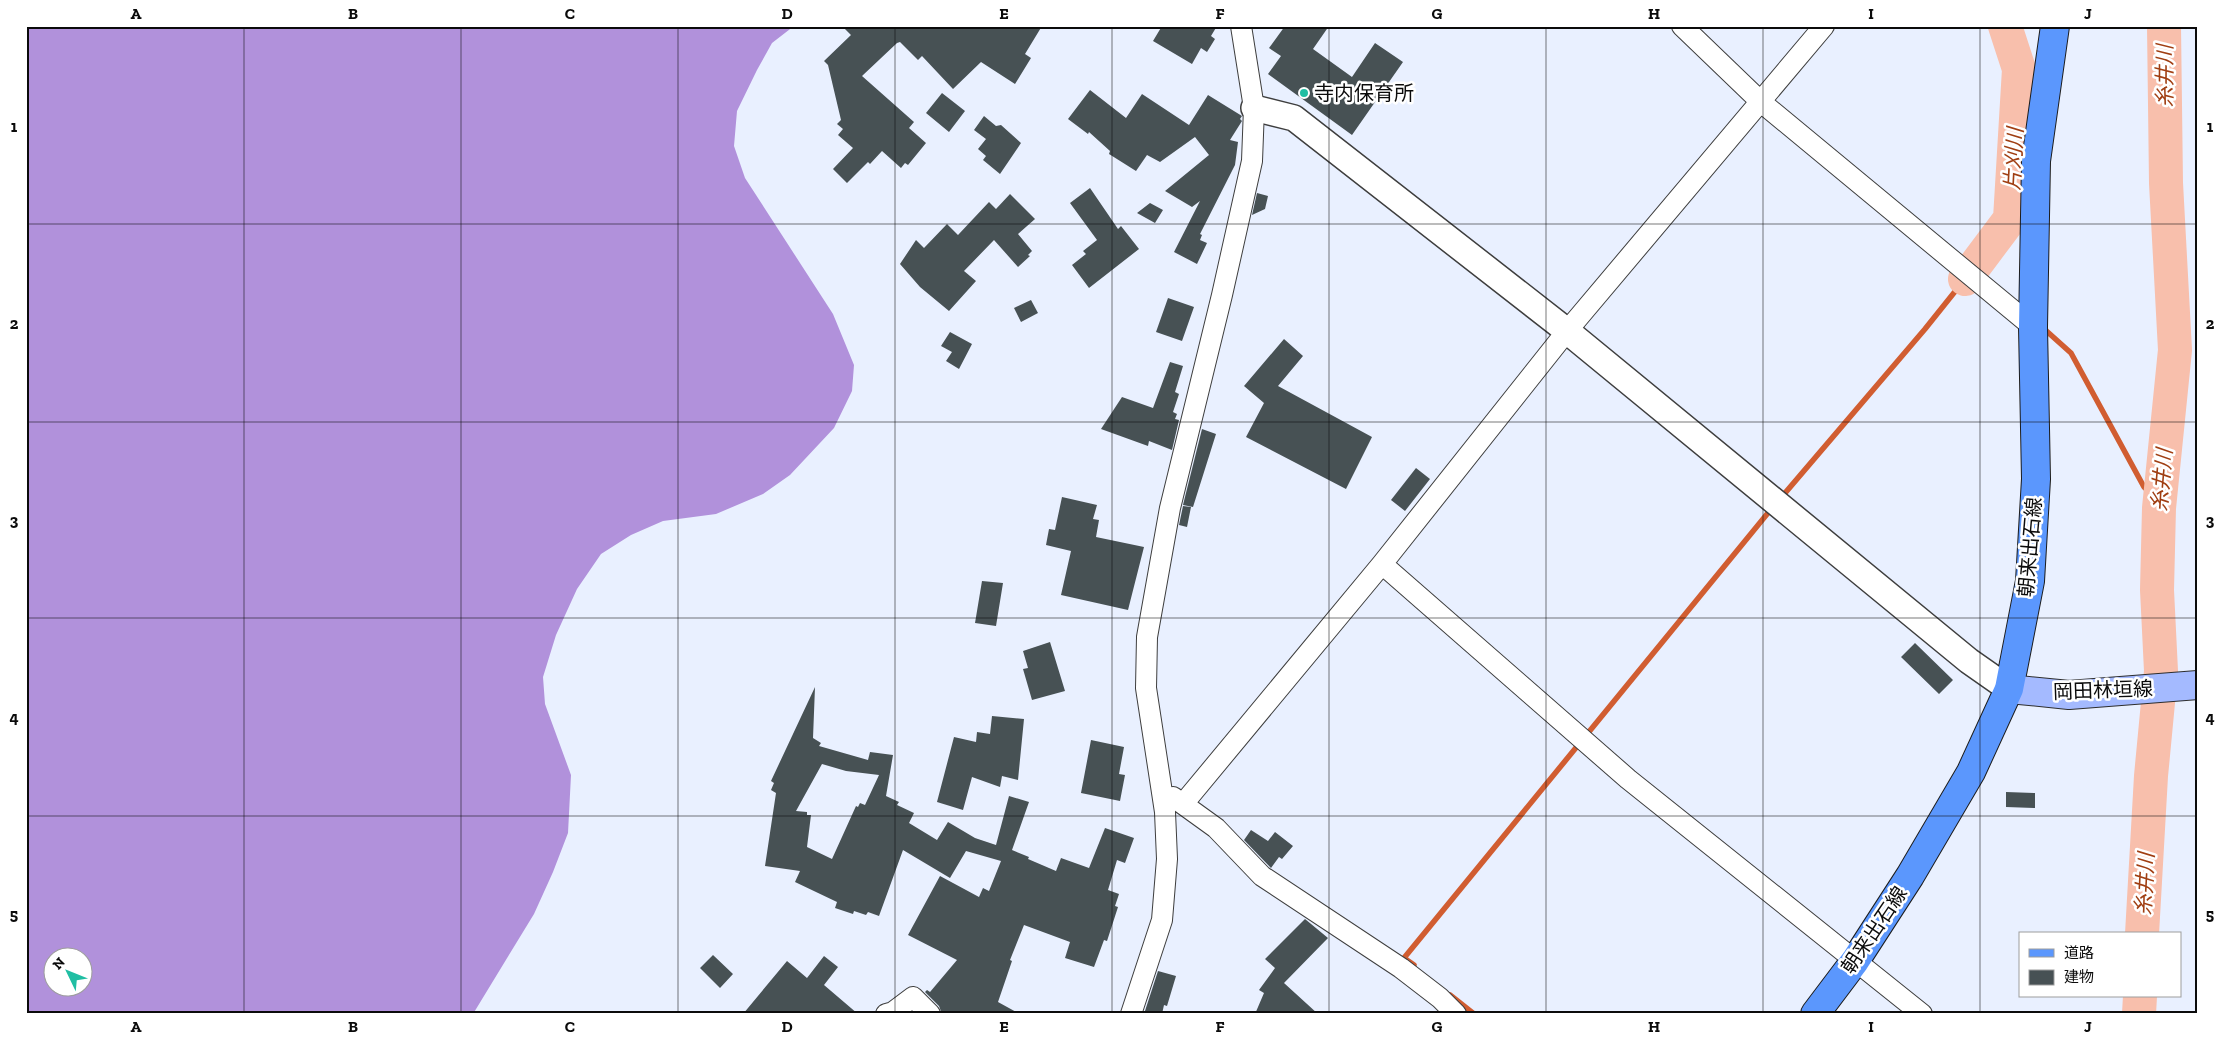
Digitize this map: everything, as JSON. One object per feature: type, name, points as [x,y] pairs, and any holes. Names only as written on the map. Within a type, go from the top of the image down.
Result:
[{"type":"main road","name":"朝来出石線","points":[[1815,1014],[1855,960],[1910,876],[1971,772],[2009,690],[2030,581],[2036,479],[2032,327],[2036,161],[2054,26]]},
{"type":"main road","name":"岡田林垣線","points":[[2009,690],[2068,695],[2198,685]]},
{"type":"street","points":[[1131,1014],[1162,920],[1168,859],[1161,789],[1146,688],[1147,637],[1170,508],[1252,162],[1254,108],[1241,26]]},
{"type":"street","points":[[1682,26],[1761,102],[2032,327]]},
{"type":"street","points":[[1183,804],[1382,564],[1567,331],[1824,26]]},
{"type":"street","points":[[1254,108],[1294,118],[1567,331],[1969,661],[2009,690]]},
{"type":"street","points":[[1382,564],[1628,779],[1922,1014]]},
{"type":"street","points":[[1161,789],[1216,828],[1262,876],[1401,968],[1440,998],[1456,1014]]},
{"type":"street","points":[[886,1014],[893,1012],[913,997],[930,1014]]},
{"type":"shaded area","points":[[26,26],[794,26],[772,43],[757,70],[737,111],[734,146],[745,178],[833,314],[854,365],[852,391],[834,428],[790,475],[763,494],[716,514],[663,521],[631,535],[601,554],[577,589],[556,635],[543,677],[545,704],[571,775],[568,833],[534,914],[473,1014],[26,1014]]},
{"type":"building","points":[[842,26],[1042,26],[1025,54],[1031,58],[1015,84],[981,62],[953,89],[922,56],[918,60],[900,42],[897,43],[862,76],[914,122],[909,128],[926,143],[908,165],[905,163],[901,168],[882,151],[847,183],[833,169],[853,148],[838,135],[843,129],[837,124],[841,120],[828,65],[824,61],[851,35]]},
{"type":"building","points":[[1162,26],[1217,26],[1211,36],[1215,39],[1207,52],[1201,48],[1192,64],[1153,41]]},
{"type":"building","points":[[1285,26],[1329,26],[1313,49],[1352,77],[1375,43],[1403,62],[1352,135],[1268,74],[1281,56],[1269,48]]},
{"type":"building","points":[[1090,90],[1126,118],[1142,94],[1189,125],[1208,95],[1242,116],[1240,119],[1242,121],[1230,140],[1238,142],[1235,165],[1200,234],[1202,235],[1200,240],[1207,243],[1197,264],[1174,252],[1200,201],[1192,207],[1165,191],[1209,155],[1195,137],[1160,162],[1147,155],[1136,171],[1109,154],[1110,151],[1089,132],[1088,134],[1068,119]]},
{"type":"building","points":[[942,93],[965,111],[949,132],[926,113]]},
{"type":"building","points":[[984,116],[996,126],[1001,125],[1021,143],[1000,174],[983,160],[986,156],[978,149],[986,139],[974,130]]},
{"type":"building","points":[[1090,188],[1118,229],[1121,226],[1139,249],[1089,288],[1072,265],[1086,254],[1083,251],[1097,240],[1070,203]]},
{"type":"building","points":[[1257,193],[1268,196],[1265,209],[1252,215]]},
{"type":"building","points":[[1010,194],[1035,219],[1018,234],[1032,251],[1028,255],[1030,256],[1018,267],[994,240],[964,271],[976,281],[949,311],[920,287],[900,264],[916,240],[924,248],[947,224],[958,235],[989,202],[996,209]]},
{"type":"building","points":[[1150,203],[1163,210],[1155,223],[1137,213]]},
{"type":"building","points":[[1168,298],[1194,307],[1182,341],[1156,332]]},
{"type":"building","points":[[1031,300],[1038,313],[1021,322],[1014,308]]},
{"type":"building","points":[[950,332],[972,344],[959,369],[946,361],[952,352],[941,346]]},
{"type":"building","points":[[1284,339],[1303,356],[1278,386],[1372,437],[1346,489],[1246,437],[1264,403],[1244,386]]},
{"type":"building","points":[[1170,362],[1183,366],[1175,392],[1179,394],[1173,412],[1177,414],[1175,419],[1179,420],[1172,450],[1149,441],[1148,446],[1101,429],[1122,397],[1153,408]]},
{"type":"building","points":[[1202,429],[1216,434],[1193,507],[1183,505]]},
{"type":"building","points":[[1416,468],[1430,479],[1405,511],[1391,500]]},
{"type":"building","points":[[1062,497],[1097,505],[1093,519],[1099,520],[1096,537],[1144,547],[1128,610],[1061,595],[1071,551],[1046,545],[1049,529],[1055,530]]},
{"type":"building","points":[[1183,506],[1191,507],[1187,527],[1179,525]]},
{"type":"building","points":[[982,581],[1003,583],[996,626],[975,623]]},
{"type":"building","points":[[1050,642],[1065,691],[1032,700],[1023,669],[1028,668],[1023,651]]},
{"type":"building","points":[[1915,643],[1953,680],[1939,694],[1901,657]]},
{"type":"building","points":[[815,687],[813,738],[821,743],[819,746],[868,760],[870,752],[893,755],[886,796],[899,802],[897,805],[914,813],[909,823],[937,840],[948,822],[975,838],[996,845],[1009,796],[1029,802],[1012,850],[1056,871],[1061,858],[1089,868],[1105,828],[1134,838],[1125,863],[1117,860],[1108,890],[1119,894],[1115,906],[1118,907],[1107,941],[1104,940],[1094,967],[1065,958],[1070,942],[1024,925],[1010,960],[1012,961],[998,1002],[1020,1014],[942,1014],[939,1006],[925,992],[927,990],[930,992],[957,960],[908,935],[940,876],[979,897],[983,888],[989,891],[1001,861],[966,851],[950,878],[903,850],[879,916],[868,912],[866,915],[854,911],[853,914],[835,908],[837,902],[795,882],[800,871],[765,866],[776,793],[771,790],[774,783],[771,781]],"holes":[[[822,764],[846,771],[879,775],[865,805],[860,803],[858,807],[856,806],[832,859],[807,847],[811,815],[807,815],[807,812],[796,811]]]},
{"type":"building","points":[[992,716],[1024,719],[1018,780],[1002,776],[1000,787],[972,777],[963,810],[937,802],[954,737],[976,742],[977,732],[990,734]]},
{"type":"building","points":[[1091,740],[1124,747],[1119,774],[1125,775],[1120,801],[1081,793]]},
{"type":"building","points":[[2006,792],[2035,793],[2035,808],[2006,807]]},
{"type":"building","points":[[1251,830],[1268,841],[1275,832],[1293,846],[1282,859],[1279,857],[1271,868],[1244,840]]},
{"type":"building","points":[[1305,919],[1328,938],[1284,983],[1318,1014],[1255,1014],[1264,993],[1259,990],[1275,968],[1265,959]]},
{"type":"building","points":[[713,955],[733,974],[720,988],[700,968]]},
{"type":"building","points":[[824,956],[838,967],[824,985],[858,1014],[743,1014],[787,961],[807,978]]},
{"type":"building","points":[[1158,971],[1176,976],[1167,1006],[1164,1005],[1162,1014],[1144,1014]]},
{"type":"waterway","name":"片刈川","points":[[1965,279],[2010,219],[2019,69],[2005,26]]},
{"type":"waterway","name":"糸井川","points":[[2142,932],[2151,776],[2161,671],[2157,590],[2159,508],[2175,350],[2166,183],[2164,26]]},
{"type":"waterway","points":[[1780,499],[1925,329],[1965,279]]},
{"type":"waterway","points":[[2042,327],[2071,353],[2144,487],[2160,502]]},
{"type":"waterway","points":[[1414,965],[1404,958],[1772,508]]},
{"type":"waterway","points":[[1450,995],[1474,1014]]},
{"type":"waterway","name":"糸井川","points":[[2139,1014],[2140,998]]},
{"type":"place","name":"寺内保育所","points":[[1304,93]]}]
